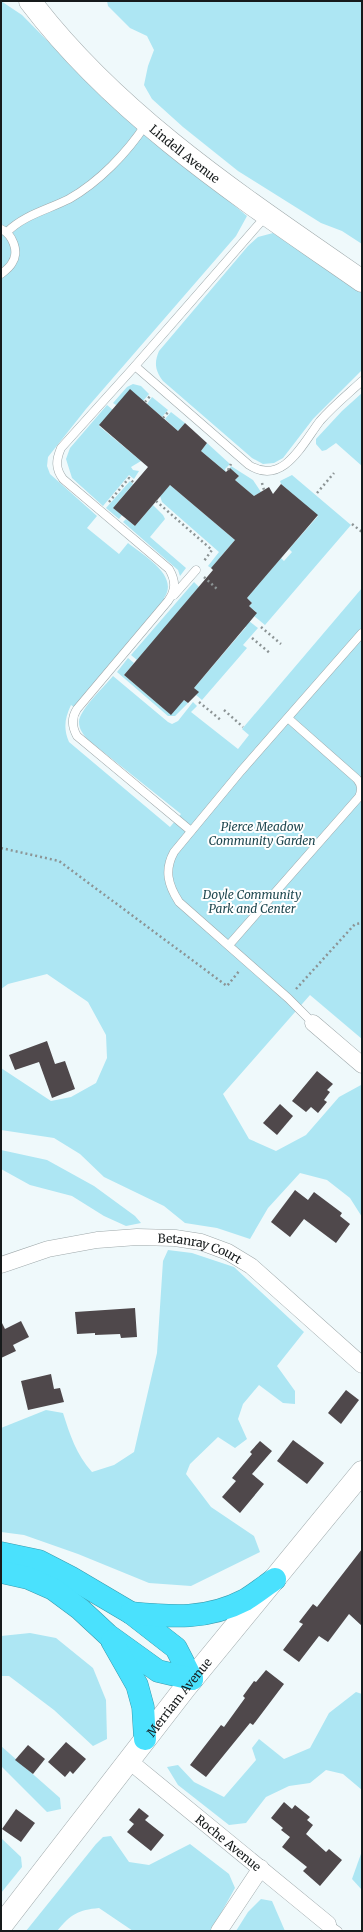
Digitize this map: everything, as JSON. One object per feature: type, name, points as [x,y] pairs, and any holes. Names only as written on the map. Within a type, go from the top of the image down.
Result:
[{"type":"highway","points":[[1,1553],[39,1562],[70,1577],[131,1613],[176,1648],[192,1680]]},
{"type":"highway","points":[[1,1572],[28,1578],[53,1589],[80,1609],[108,1635],[158,1670],[192,1680]]},
{"type":"highway","points":[[131,1613],[173,1617],[212,1612],[245,1600],[275,1579]]},
{"type":"highway","points":[[108,1635],[137,1685],[143,1707],[145,1739]]},
{"type":"main road","name":"Lindell Avenue","points":[[30,1],[51,29],[111,90],[184,153],[362,281]]},
{"type":"main road","name":"Merriam Avenue","points":[[1,1926],[128,1760],[362,1472]]},
{"type":"street","points":[[313,1023],[362,1065]]},
{"type":"street","name":"Betanray Court","points":[[1,1265],[48,1249],[97,1240],[175,1238],[201,1242],[228,1252],[251,1266],[362,1365]]},
{"type":"street","name":"Roche Avenue","points":[[128,1760],[333,1927]]},
{"type":"street","points":[[219,1931],[261,1868]]},
{"type":"lane","points":[[1,274],[13,262],[15,255],[15,249],[4,231],[21,220],[70,198],[87,186],[121,156],[138,137],[148,122]]},
{"type":"lane","points":[[191,831],[77,736],[73,724],[74,713],[172,596],[175,584],[169,569],[63,479],[56,467],[57,458],[61,448],[135,366],[267,214]]},
{"type":"lane","points":[[135,366],[256,470],[267,470],[282,466],[294,456],[303,446],[320,421],[337,402],[362,381]]},
{"type":"lane","points":[[168,601],[196,570]]},
{"type":"lane","points":[[313,1023],[288,998],[179,902],[169,882],[167,871],[169,861],[191,831],[362,633]]},
{"type":"lane","points":[[229,945],[359,796],[362,790],[361,784],[357,779],[289,718]]},
{"type":"path","points":[[317,493],[334,473]]},
{"type":"path","points":[[101,511],[129,478],[134,482]]},
{"type":"path","points":[[156,501],[212,550],[196,570],[218,589]]},
{"type":"path","points":[[352,524],[362,532]]},
{"type":"path","points":[[261,627],[281,644]]},
{"type":"path","points":[[252,638],[271,654]]},
{"type":"path","points":[[199,702],[222,721]]},
{"type":"path","points":[[224,710],[244,727]]},
{"type":"path","points":[[1,848],[59,861],[227,986],[246,961]]},
{"type":"path","points":[[288,998],[355,924],[362,923]]},
{"type":"green space","points":[[1,1],[22,15],[101,95],[247,216],[236,236],[86,409],[48,457],[47,466],[50,474],[97,516],[87,528],[119,554],[128,543],[150,560],[164,574],[168,590],[164,598],[168,601],[77,709],[71,705],[67,714],[65,728],[69,742],[170,827],[181,814],[87,739],[83,733],[79,722],[80,717],[93,698],[113,676],[172,724],[178,721],[193,702],[197,706],[191,712],[238,749],[249,735],[242,729],[362,588],[362,1039],[310,995],[223,1094],[249,1139],[276,1151],[306,1135],[339,1097],[361,1085],[362,1217],[350,1198],[327,1180],[300,1173],[268,1208],[250,1239],[217,1228],[185,1223],[164,1206],[104,1177],[80,1154],[54,1138],[1,1130],[1,1068],[51,1101],[71,1097],[96,1083],[107,1058],[106,1035],[88,1002],[47,974],[8,984],[1,989]]},
{"type":"green space","points":[[107,1],[362,1],[362,244],[342,231],[321,223],[238,171],[183,127],[152,99],[144,85],[148,66],[154,50],[147,36],[130,28],[108,6]]},
{"type":"green space","points":[[273,233],[362,293],[362,370],[313,419],[283,458],[274,463],[263,464],[252,458],[163,381],[157,370],[156,359],[159,351],[248,246],[258,237]]},
{"type":"green space","points":[[133,384],[141,386],[149,394],[143,401],[116,405],[113,403],[127,387]]},
{"type":"green space","points":[[362,393],[362,466],[336,443],[322,451],[316,444],[316,439],[342,411]]},
{"type":"green space","points":[[152,397],[168,410],[162,417],[147,404]]},
{"type":"green space","points":[[107,405],[113,410],[99,426],[141,461],[131,467],[133,470],[139,471],[134,479],[129,475],[103,506],[72,478],[66,459],[70,448]]},
{"type":"green space","points":[[171,412],[185,423],[178,431],[165,419]]},
{"type":"green space","points":[[207,443],[230,464],[225,469],[226,472],[201,451]]},
{"type":"green space","points":[[231,466],[253,480],[261,492],[254,496],[235,480],[239,476],[230,468]]},
{"type":"green space","points":[[292,475],[351,525],[265,625],[254,616],[256,612],[249,606],[252,603],[247,598],[281,558],[284,561],[292,552],[289,549],[318,516],[281,484],[280,481]]},
{"type":"green space","points":[[130,481],[133,484],[113,508],[122,515],[119,519],[106,508]]},
{"type":"green space","points":[[170,485],[235,540],[211,568],[208,566],[219,552],[162,502],[160,496]]},
{"type":"green space","points":[[153,505],[165,519],[150,537],[186,568],[180,576],[178,570],[123,522],[126,519],[135,526]]},
{"type":"green space","points":[[194,582],[199,587],[137,660],[131,655]]},
{"type":"green space","points":[[238,621],[249,621],[258,628],[243,645],[247,648],[202,700],[196,695],[198,692],[194,688],[246,627]]},
{"type":"green space","points":[[128,658],[134,663],[124,675],[170,714],[184,700],[188,703],[175,716],[168,716],[117,672]]},
{"type":"green space","points":[[1,1150],[47,1160],[94,1186],[135,1216],[141,1223],[126,1226],[104,1216],[72,1196],[30,1185],[1,1169]]},
{"type":"green space","points":[[168,1250],[192,1253],[234,1267],[304,1332],[277,1366],[295,1391],[295,1404],[283,1403],[259,1385],[243,1404],[238,1419],[247,1439],[235,1448],[218,1437],[190,1464],[186,1474],[211,1507],[254,1536],[260,1552],[191,1586],[149,1583],[78,1554],[24,1535],[1,1532],[1,1428],[46,1410],[63,1413],[71,1437],[86,1465],[92,1472],[114,1465],[134,1452],[157,1353],[163,1261]]},
{"type":"green space","points":[[30,1633],[56,1638],[93,1668],[106,1700],[107,1739],[93,1746],[54,1710],[9,1676],[1,1676],[1,1636]]},
{"type":"green space","points":[[356,1692],[362,1694],[362,1790],[343,1774],[326,1770],[310,1783],[289,1786],[266,1797],[246,1823],[229,1825],[178,1785],[167,1767],[178,1765],[194,1782],[224,1797],[256,1760],[252,1748],[259,1739],[284,1759],[310,1748],[329,1713]]},
{"type":"green space","points":[[1,1746],[60,1798],[61,1809],[47,1812],[1,1766]]},
{"type":"green space","points":[[111,1836],[129,1862],[149,1865],[190,1844],[229,1874],[235,1888],[211,1931],[133,1931],[99,1908],[86,1910],[75,1914],[57,1931],[26,1931],[96,1844],[103,1837]]},
{"type":"green space","points":[[1,1838],[21,1857],[22,1867],[1,1893]]},
{"type":"green space","points":[[362,1851],[362,1890],[352,1879]]},
{"type":"green space","points":[[261,1899],[272,1901],[285,1931],[236,1931],[248,1912]]},
{"type":"building","points":[[130,389],[178,431],[185,423],[207,443],[201,451],[226,472],[230,468],[239,476],[235,480],[254,496],[269,487],[273,494],[281,484],[318,515],[247,598],[252,603],[249,606],[257,613],[194,688],[199,692],[188,703],[184,700],[171,715],[124,675],[213,570],[211,568],[235,540],[170,485],[135,526],[113,508],[148,467],[99,425]]},
{"type":"building","points":[[47,1041],[55,1064],[65,1061],[75,1089],[52,1098],[39,1062],[15,1070],[9,1055]]},
{"type":"building","points":[[317,1071],[333,1084],[327,1090],[330,1092],[324,1100],[327,1102],[318,1113],[311,1107],[306,1112],[292,1101]]},
{"type":"building","points":[[280,1104],[293,1116],[277,1135],[263,1123]]},
{"type":"building","points":[[295,1190],[308,1200],[314,1192],[342,1213],[340,1216],[350,1224],[336,1243],[304,1219],[290,1237],[271,1222]]},
{"type":"building","points":[[135,1308],[137,1337],[121,1338],[120,1334],[77,1334],[75,1312]]},
{"type":"building","points":[[1,1321],[5,1329],[21,1321],[29,1337],[13,1345],[16,1351],[1,1358]]},
{"type":"building","points":[[51,1374],[54,1389],[60,1388],[64,1402],[28,1410],[21,1381]]},
{"type":"building","points":[[346,1390],[359,1400],[341,1424],[328,1413]]},
{"type":"building","points":[[293,1440],[324,1463],[307,1484],[277,1461]]},
{"type":"building","points":[[260,1441],[272,1451],[252,1474],[264,1484],[240,1513],[222,1497],[236,1481],[232,1478],[252,1454],[250,1452]]},
{"type":"building","points":[[362,1549],[362,1626],[349,1614],[328,1642],[319,1636],[299,1662],[283,1650],[303,1624],[299,1622],[313,1604],[317,1607]]},
{"type":"building","points":[[266,1670],[284,1684],[253,1725],[250,1723],[206,1777],[190,1765],[221,1725],[224,1727],[245,1698],[243,1696],[254,1681],[256,1682]]},
{"type":"building","points":[[66,1742],[86,1759],[73,1774],[70,1771],[65,1777],[48,1762]]},
{"type":"building","points":[[28,1745],[45,1759],[33,1774],[15,1760]]},
{"type":"building","points":[[284,1802],[292,1809],[295,1805],[310,1817],[307,1820],[313,1825],[306,1834],[326,1852],[329,1849],[342,1860],[320,1886],[303,1871],[307,1867],[282,1847],[290,1837],[281,1830],[283,1828],[271,1818]]},
{"type":"building","points":[[139,1808],[149,1816],[145,1820],[164,1835],[151,1851],[127,1832],[134,1824],[129,1820]]},
{"type":"building","points":[[16,1809],[35,1823],[21,1842],[2,1829]]},
{"type":"park label","name":"Pierce Meadow Community Garden","points":[[262,833]]},
{"type":"park label","name":"Doyle Community Park and Center","points":[[252,901]]}]
